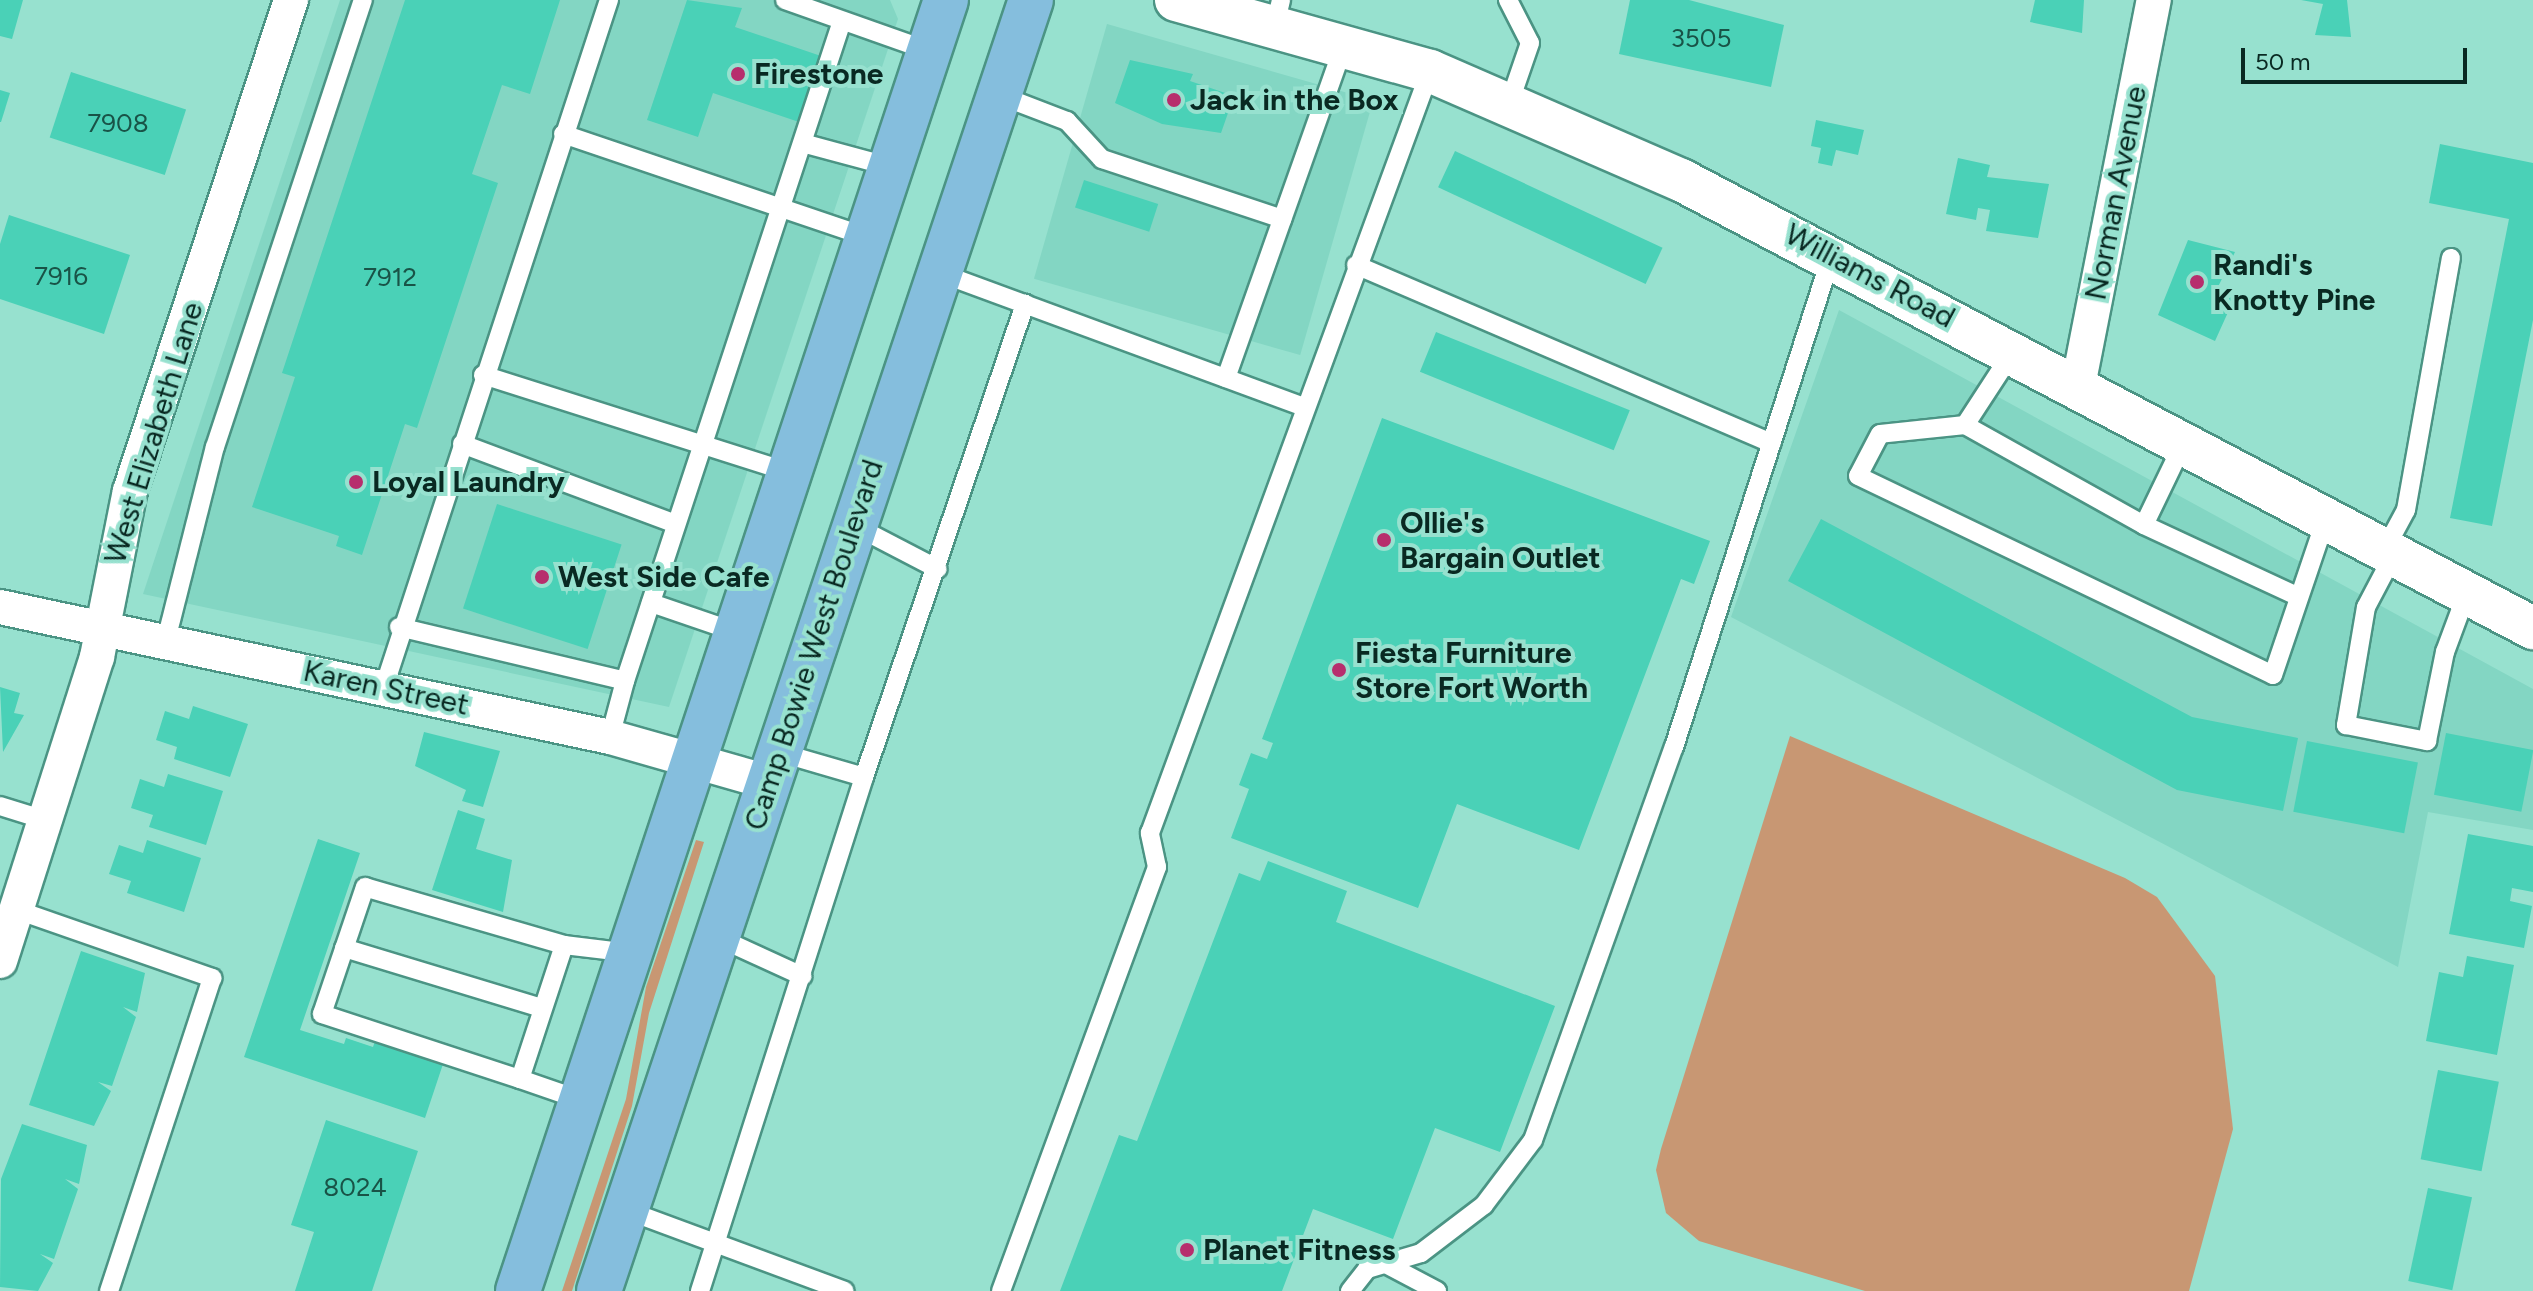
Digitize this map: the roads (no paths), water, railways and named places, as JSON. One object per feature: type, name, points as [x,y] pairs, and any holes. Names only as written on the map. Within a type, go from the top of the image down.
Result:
[{"type":"main road","points":[[518,1291],[946,0]]},
{"type":"main road","name":"Camp Bowie West Boulevard","points":[[599,1291],[1031,0]]},
{"type":"street","name":"West Elizabeth Lane","points":[[0,961],[45,820],[101,625],[130,491],[291,0]]},
{"type":"street","name":"Williams Road","points":[[1176,0],[1278,13],[1343,47],[1430,71],[1510,101],[1832,255],[2533,628]]},
{"type":"street","name":"Norman Avenue","points":[[2078,386],[2154,0]]},
{"type":"street","name":"Karen Street","points":[[0,607],[101,625],[610,737],[694,759],[773,767]]},
{"type":"lane","points":[[166,640],[215,447],[363,0]]},
{"type":"lane","points":[[384,687],[399,627],[609,0]]},
{"type":"lane","points":[[785,0],[929,51]]},
{"type":"lane","points":[[1508,0],[1530,43],[1510,101]]},
{"type":"lane","points":[[610,737],[676,524],[806,144],[842,21]]},
{"type":"lane","points":[[1226,378],[1343,47]]},
{"type":"lane","points":[[1001,1291],[1157,867],[1150,833],[1356,265],[1430,71]]},
{"type":"lane","points":[[999,95],[1067,121],[1102,159],[1282,219]]},
{"type":"lane","points":[[563,134],[867,237]]},
{"type":"lane","points":[[806,144],[891,167]]},
{"type":"lane","points":[[1350,1291],[1367,1269],[1421,1253],[1484,1205],[1533,1140],[1674,747],[1832,255]]},
{"type":"lane","points":[[2451,258],[2406,510],[2366,607],[2346,725],[2427,741],[2445,652],[2467,593]]},
{"type":"lane","points":[[1356,265],[1772,443]]},
{"type":"lane","points":[[938,272],[1304,407]]},
{"type":"lane","points":[[700,1291],[864,777],[938,569],[1025,304]]},
{"type":"lane","points":[[1965,425],[2013,351]]},
{"type":"lane","points":[[483,375],[704,442],[789,472]]},
{"type":"lane","points":[[2295,595],[2144,525],[1965,425],[1880,434],[1858,476],[2273,675],[2295,595],[2326,518]]},
{"type":"lane","points":[[2144,525],[2184,442]]},
{"type":"lane","points":[[462,444],[676,524]]},
{"type":"lane","points":[[854,525],[938,569]]},
{"type":"lane","points":[[651,603],[736,632]]},
{"type":"lane","points":[[399,627],[625,681]]},
{"type":"lane","points":[[773,767],[864,777]]},
{"type":"lane","points":[[0,806],[45,820]]},
{"type":"lane","points":[[581,1100],[322,1014],[365,887],[564,945],[630,953]]},
{"type":"lane","points":[[17,910],[212,978],[109,1291]]},
{"type":"lane","points":[[717,937],[802,976]]},
{"type":"lane","points":[[520,1079],[564,945]]},
{"type":"lane","points":[[344,948],[542,1008]]},
{"type":"lane","points":[[626,1210],[845,1291]]},
{"type":"lane","points":[[1384,1263],[1437,1291]]},
{"type":"place","name":"Firestone","points":[[738,74]]},
{"type":"place","name":"Jack in the Box","points":[[1174,100]]},
{"type":"place","name":"Randi's Knotty Pine","points":[[2197,282]]},
{"type":"place","name":"Loyal Laundry","points":[[356,482]]},
{"type":"place","name":"Ollie's Bargain Outlet","points":[[1384,540]]},
{"type":"place","name":"West Side Cafe","points":[[542,577]]},
{"type":"place","name":"Fiesta Furniture Store Fort Worth","points":[[1339,670]]},
{"type":"place","name":"Planet Fitness","points":[[1187,1250]]}]
